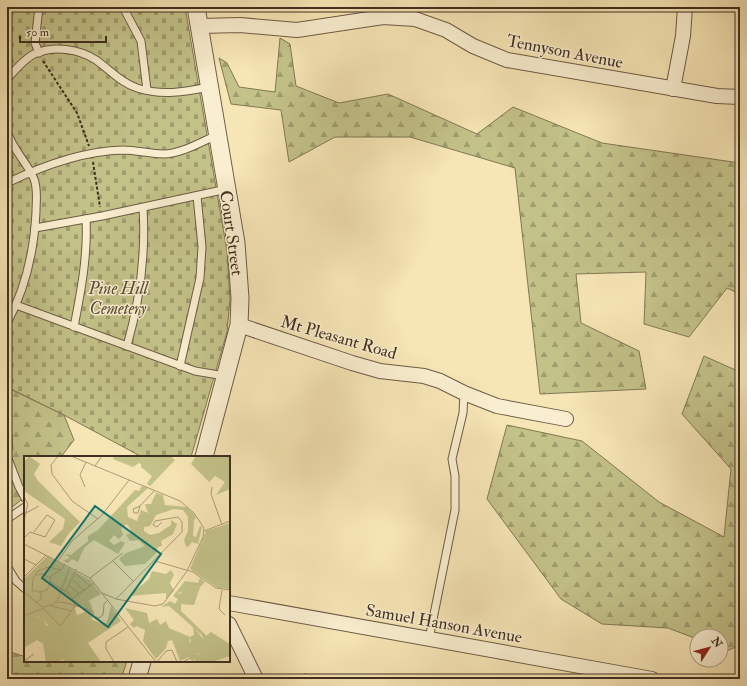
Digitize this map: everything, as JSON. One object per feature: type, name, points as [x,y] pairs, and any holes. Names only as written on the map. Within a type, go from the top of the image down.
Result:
[{"type":"street","name":"Court Street","points":[[196,7],[236,243],[239,271],[239,325],[204,456]]},
{"type":"street","points":[[673,89],[683,36],[685,7]]},
{"type":"street","name":"Tennyson Avenue","points":[[200,26],[240,26],[297,30],[383,17],[415,19],[446,30],[472,46],[507,60],[717,96],[740,97]]},
{"type":"street","name":"Mt Pleasant Road","points":[[239,325],[380,371],[424,376],[440,381],[464,393],[497,406],[566,419]]},
{"type":"street","name":"Samuel Hanson Avenue","points":[[230,603],[652,679]]},
{"type":"street","points":[[230,626],[256,679]]},
{"type":"street","points":[[137,679],[142,662]]},
{"type":"lane","points":[[39,7],[35,44],[39,53]]},
{"type":"lane","points":[[124,7],[141,41],[147,90]]},
{"type":"lane","points":[[7,79],[23,62],[39,53],[62,49],[78,51],[95,60],[125,82],[147,90],[165,94],[209,87]]},
{"type":"lane","points":[[7,131],[13,144],[31,172],[36,192],[35,228],[29,268],[16,306],[7,324]]},
{"type":"lane","points":[[7,183],[31,172],[91,155],[123,150],[164,154],[184,149],[218,135]]},
{"type":"lane","points":[[35,228],[143,208],[227,189]]},
{"type":"lane","points":[[180,366],[197,296],[201,270],[202,247],[197,196]]},
{"type":"lane","points":[[127,346],[133,324],[142,275],[145,234],[143,208]]},
{"type":"lane","points":[[74,327],[83,277],[86,247],[86,219]]},
{"type":"lane","points":[[16,306],[180,366],[204,374],[226,376]]},
{"type":"lane","points":[[429,639],[455,510],[455,476],[452,459],[463,413],[464,393]]},
{"type":"lane","points":[[7,456],[24,496]]},
{"type":"lane","points":[[7,519],[24,508]]},
{"type":"lane","points":[[7,566],[16,581],[24,588]]},
{"type":"path","points":[[39,53],[77,113],[88,139],[102,216]]},
{"type":"green space","name":"Pine Hill Cemetery","points":[[7,7],[185,7],[227,251],[230,299],[227,332],[191,456],[140,456],[64,415],[7,387]]},
{"type":"green space","points":[[280,38],[290,44],[296,86],[339,103],[388,94],[477,134],[513,107],[602,143],[740,163],[740,294],[727,288],[689,337],[644,324],[646,272],[576,274],[581,323],[639,351],[646,389],[540,394],[515,168],[410,137],[335,137],[289,162],[281,110],[231,104],[219,58],[227,63],[239,87],[275,92]]},
{"type":"green space","points":[[704,356],[740,372],[740,645],[729,650],[729,628],[689,628],[689,636],[668,628],[602,624],[561,599],[487,499],[507,425],[582,441],[659,502],[724,537],[731,469],[682,414]]},
{"type":"green space","points":[[8,388],[64,415],[74,440],[62,456],[24,456],[24,498],[7,511],[7,450],[13,450]]},
{"type":"green space","points":[[7,651],[24,656],[24,662],[127,662],[121,679],[7,679]]},
{"type":"green space","points":[[305,674],[339,679],[310,679]]}]
